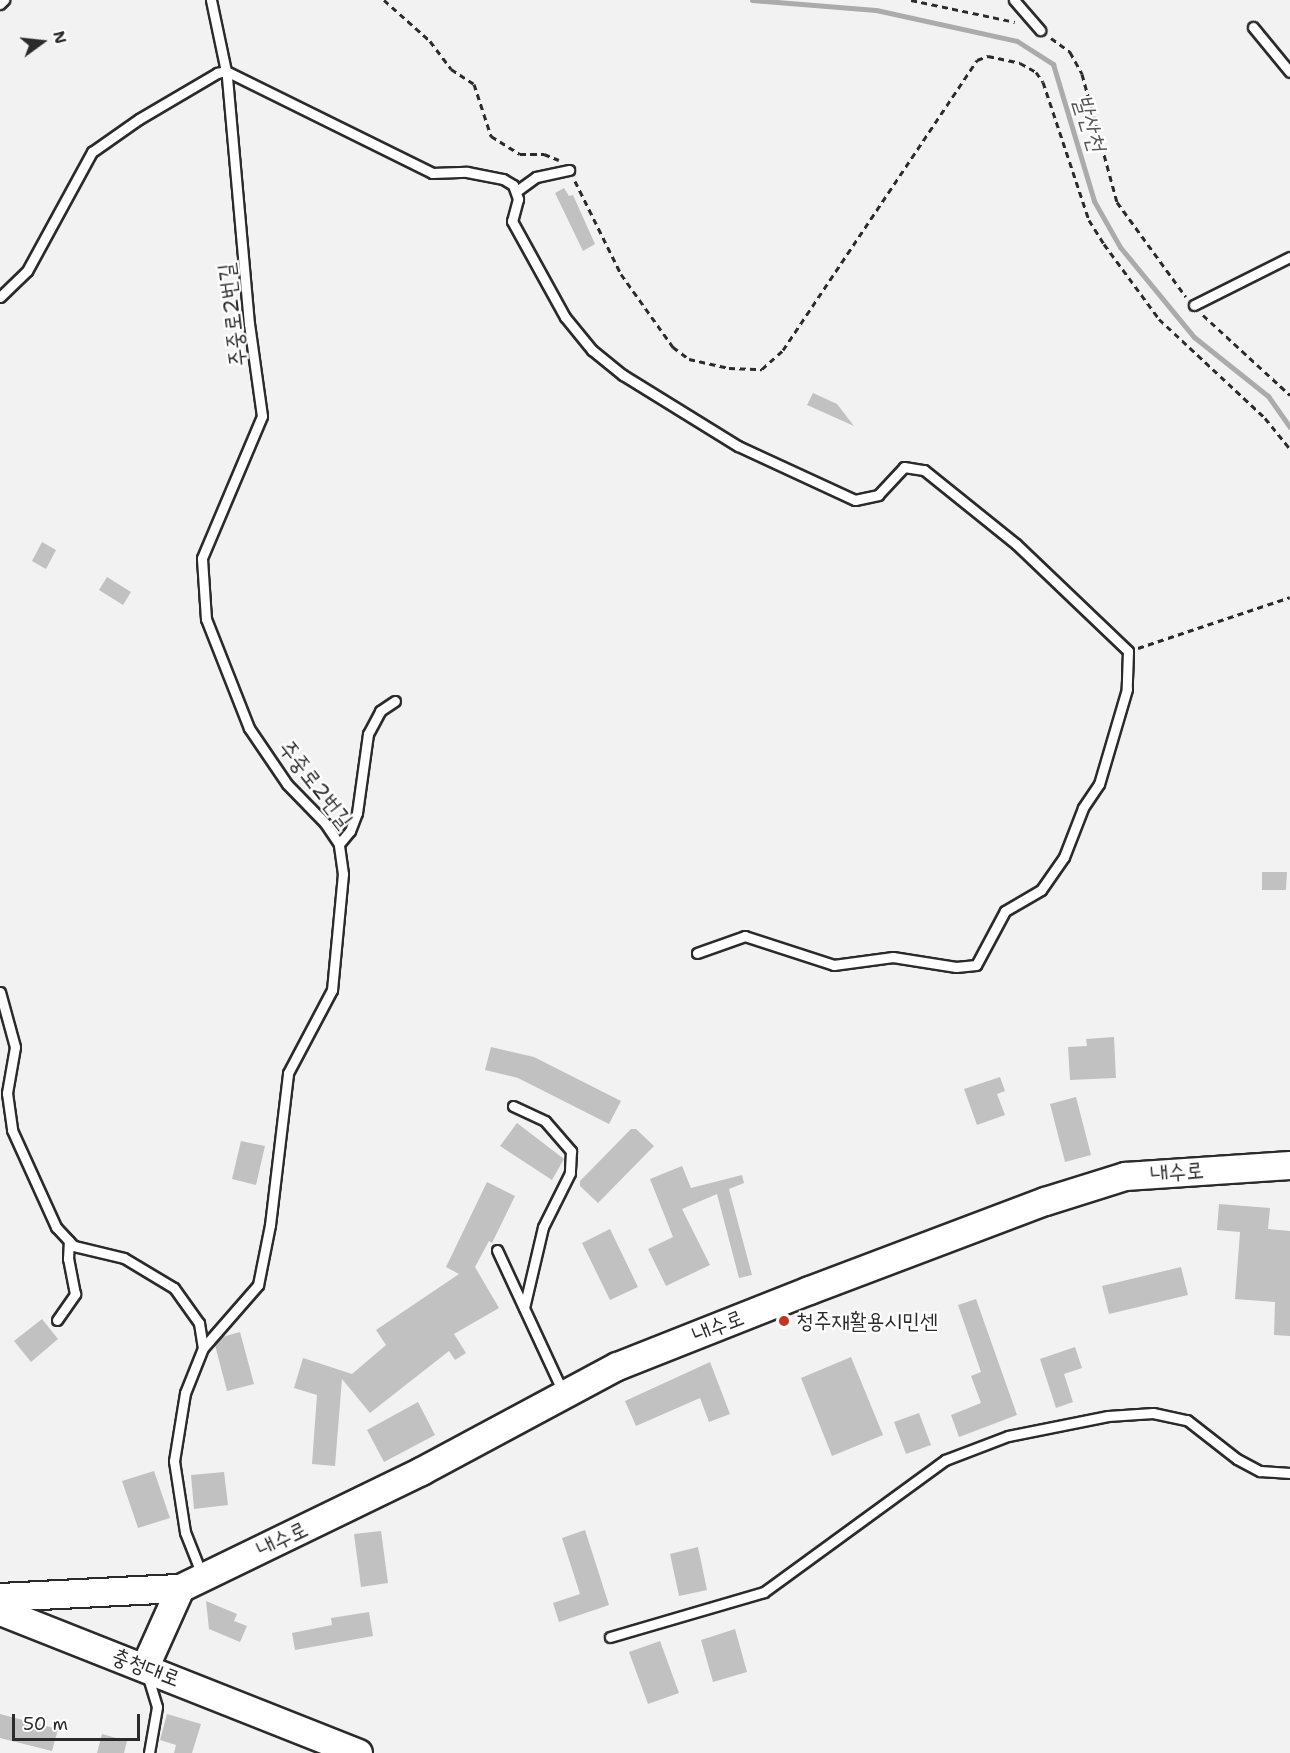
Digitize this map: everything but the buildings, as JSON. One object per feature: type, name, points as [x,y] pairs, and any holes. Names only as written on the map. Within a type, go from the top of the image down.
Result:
[{"type":"street","name":"내수로","points":[[191,1583],[421,1471],[618,1366],[1045,1201],[1125,1176],[1290,1165]]},
{"type":"street","points":[[0,1597],[191,1583]]},
{"type":"street","points":[[145,1665],[191,1583]]},
{"type":"street","name":"충청대로","points":[[0,1611],[145,1665],[354,1752]]},
{"type":"lane","points":[[0,4],[4,0]]},
{"type":"lane","name":"주중로2번길","points":[[191,1583],[174,1461],[185,1393],[203,1348],[258,1285],[270,1225],[288,1073],[332,990],[343,874],[339,844],[326,823],[287,784],[249,728],[206,619],[202,558],[262,416],[249,324],[226,71],[211,0]]},
{"type":"lane","points":[[1014,0],[1040,30]]},
{"type":"lane","points":[[1253,27],[1290,72]]},
{"type":"lane","points":[[0,297],[27,271],[92,152],[139,119],[217,73],[226,71],[432,173],[467,172],[503,179],[518,190]]},
{"type":"lane","points":[[569,170],[536,177],[518,190],[512,221],[577,335],[623,375],[738,446],[855,500],[878,495],[904,467],[924,470],[1016,544],[1128,651],[1127,689],[1099,784],[1083,808],[1064,857],[1041,890],[1005,911],[976,965],[956,967],[893,957],[834,964],[806,959],[746,936],[697,953]]},
{"type":"lane","points":[[1194,305],[1290,257]]},
{"type":"lane","points":[[339,844],[350,831],[357,813],[368,734],[380,711],[395,702]]},
{"type":"lane","points":[[0,992],[15,1047],[8,1093],[12,1130],[56,1227],[74,1246],[124,1258],[174,1288],[199,1323],[203,1348]]},
{"type":"lane","points":[[513,1106],[545,1121],[572,1151],[570,1173],[543,1227],[524,1308]]},
{"type":"lane","points":[[57,1320],[75,1294],[69,1241]]},
{"type":"lane","points":[[497,1250],[564,1394]]},
{"type":"lane","points":[[610,1637],[764,1592],[832,1539],[945,1460],[1008,1436],[1130,1413],[1173,1416],[1198,1426],[1237,1459],[1260,1471],[1290,1473]]},
{"type":"lane","points":[[145,1665],[157,1707],[150,1753]]},
{"type":"path","points":[[384,0],[430,41],[451,69],[474,84],[491,136],[520,154],[556,157],[569,170],[621,274],[673,347],[690,359],[729,368],[762,369],[783,350],[977,60],[988,56],[1020,63],[1036,72],[1043,82],[1089,220],[1104,244],[1159,319],[1265,418],[1290,449]]},
{"type":"path","points":[[911,0],[997,17],[1040,30],[1070,52],[1082,74],[1117,201],[1144,243],[1194,305],[1290,395]]},
{"type":"path","points":[[1128,651],[1290,597]]},
{"type":"waterway","name":"발산천","points":[[752,0],[876,10],[1017,41],[1053,64],[1094,201],[1120,247],[1194,337],[1268,396],[1290,427]]},
{"type":"place","name":"청주재활용시민센","points":[[784,1321]]}]
